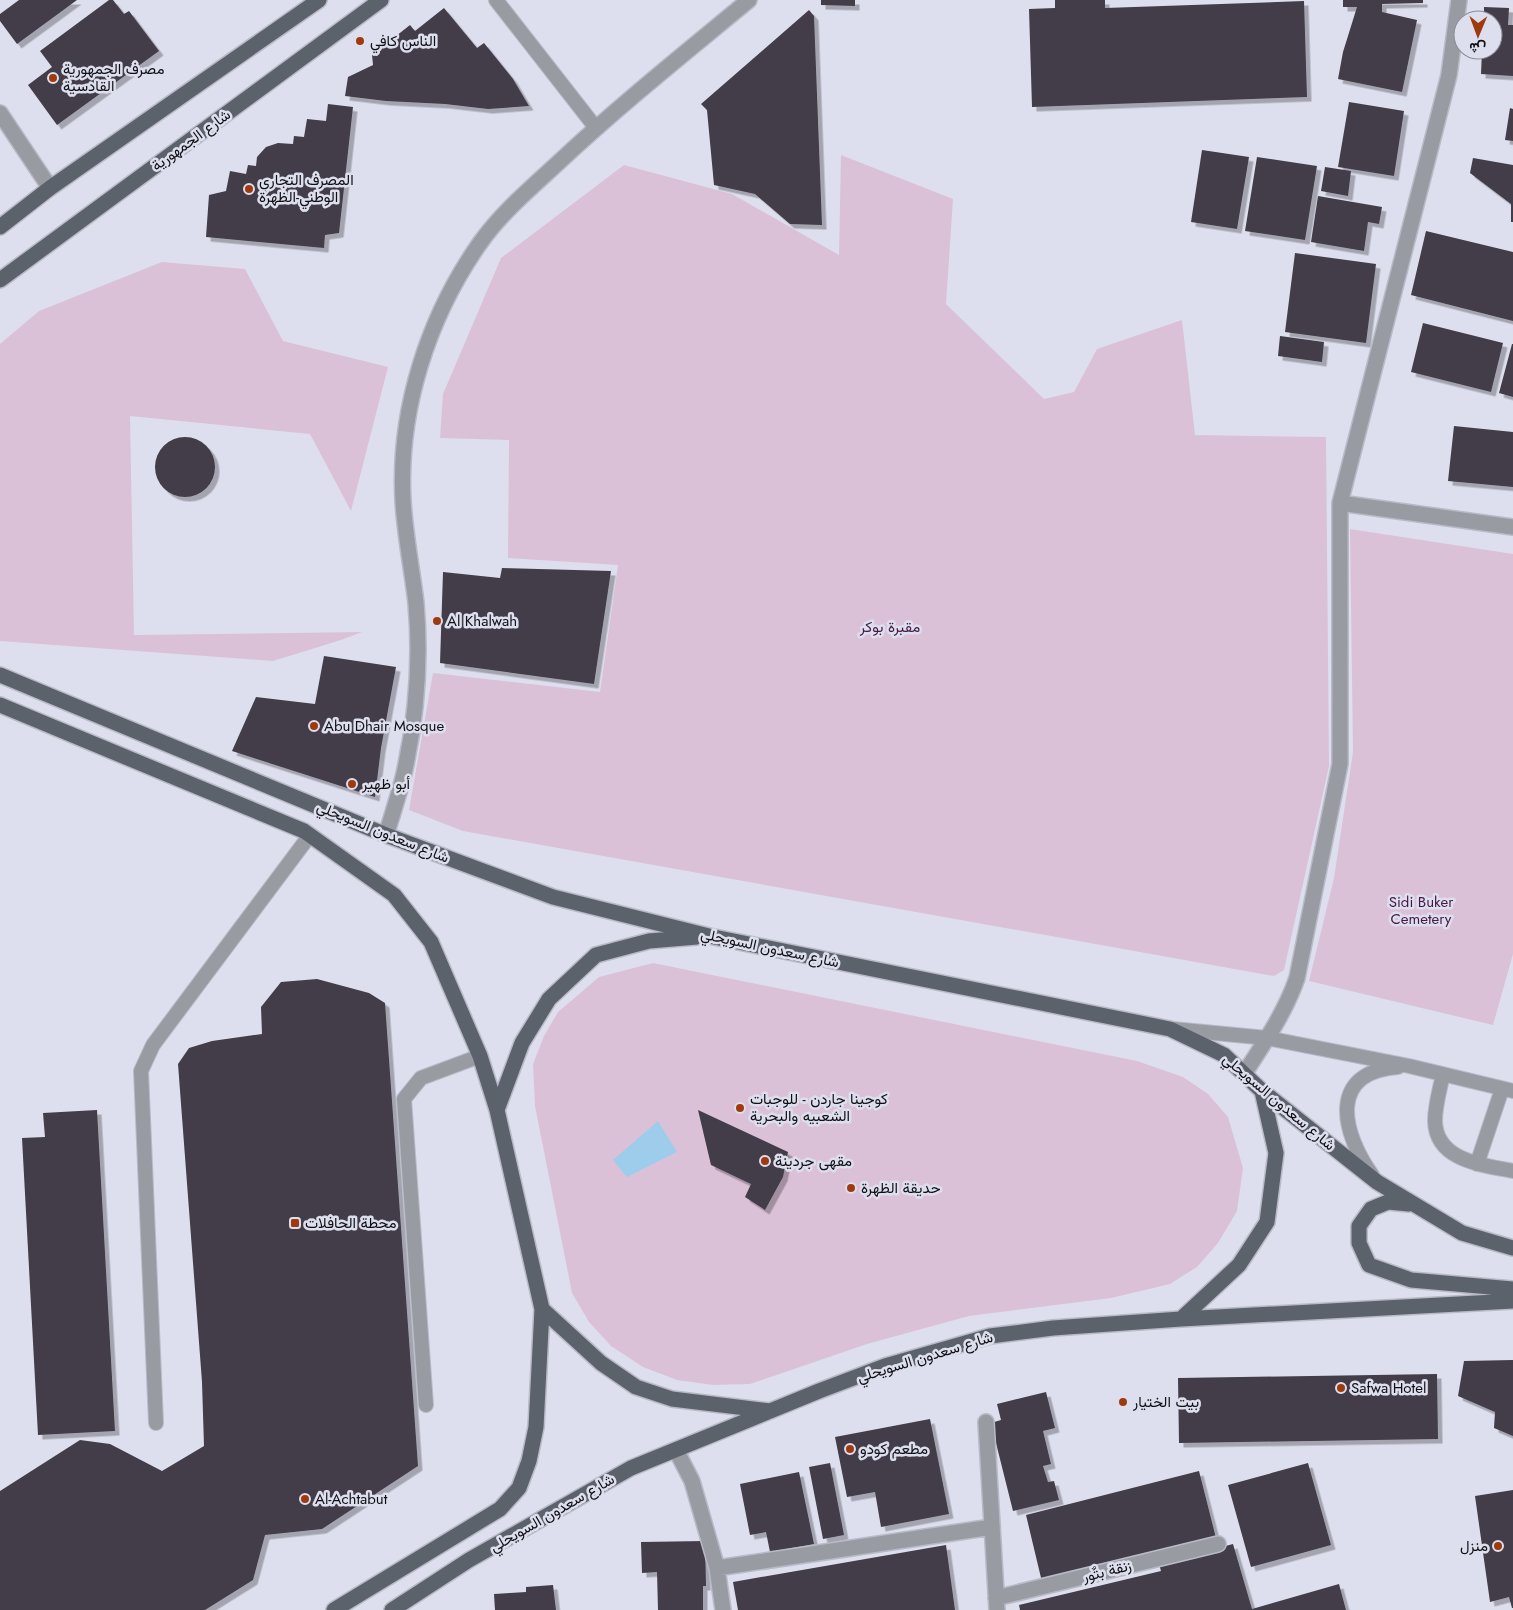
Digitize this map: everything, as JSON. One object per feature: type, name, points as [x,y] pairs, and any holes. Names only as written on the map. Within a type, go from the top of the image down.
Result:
[{"type":"main road","points":[[0,227],[50,188],[319,0]]},
{"type":"main road","name":"شارع الجمهورية","points":[[0,280],[381,0]]},
{"type":"main road","name":"شارع سعدون السويحلي","points":[[0,675],[386,835],[553,897],[709,936],[1170,1029],[1224,1055],[1262,1091],[1378,1182],[1462,1233],[1513,1248]]},
{"type":"main road","name":"شارع سعدون السويحلي","points":[[0,705],[304,831],[394,895],[431,942],[480,1056],[497,1110],[542,1309],[536,1428],[529,1461],[519,1488],[500,1509],[334,1610]]},
{"type":"main road","points":[[497,1110],[522,1043],[549,999],[596,955],[649,941],[709,936]]},
{"type":"main road","points":[[1181,1319],[1239,1265],[1267,1222],[1276,1153],[1262,1091]]},
{"type":"main road","points":[[1413,1204],[1388,1202],[1371,1209],[1359,1226],[1359,1243],[1369,1265],[1412,1280],[1513,1289]]},
{"type":"main road","name":"شارع سعدون السويحلي","points":[[392,1610],[469,1560],[631,1468],[885,1366],[990,1336],[1053,1328],[1181,1319],[1513,1301]]},
{"type":"main road","points":[[542,1309],[601,1363],[636,1387],[672,1399],[770,1411]]},
{"type":"street","points":[[386,835],[403,779],[413,721],[418,663],[416,604],[403,500],[403,464],[409,409],[420,365],[436,321],[456,280],[481,242],[510,207],[596,128],[749,0]]},
{"type":"street","points":[[1244,1074],[1279,1020],[1297,978],[1340,764],[1340,503],[1449,75],[1459,0]]},
{"type":"street","points":[[0,113],[50,188]]},
{"type":"street","points":[[1340,503],[1513,527]]},
{"type":"street","points":[[986,1422],[997,1604]]},
{"type":"street","points":[[676,1450],[692,1481],[717,1568],[723,1610]]},
{"type":"street","points":[[717,1568],[992,1527]]},
{"type":"street","name":"زنقة بتٌور","points":[[997,1604],[1218,1544]]},
{"type":"lane","points":[[496,0],[596,128]]},
{"type":"lane","points":[[156,1423],[141,1070],[153,1045],[310,835]]},
{"type":"lane","points":[[1170,1029],[1267,1038],[1409,1066],[1507,1090],[1477,1164]]},
{"type":"lane","points":[[426,1405],[404,1099],[421,1078],[480,1056]]},
{"type":"lane","points":[[1378,1182],[1360,1158],[1351,1136],[1346,1115],[1348,1098],[1358,1082],[1372,1072],[1409,1066]]},
{"type":"lane","points":[[1443,1074],[1435,1110],[1435,1122],[1438,1136],[1444,1146],[1464,1160],[1513,1171]]},
{"type":"green space","name":"مقبرة بوكر","points":[[841,155],[953,199],[946,304],[1044,399],[1074,392],[1097,349],[1182,320],[1195,435],[1326,437],[1329,766],[1284,970],[1274,976],[463,831],[409,810],[433,673],[600,692],[618,565],[508,558],[509,440],[440,438],[443,394],[501,258],[624,165],[732,194],[839,255]]},
{"type":"green space","points":[[162,262],[245,269],[283,341],[388,367],[351,511],[310,434],[130,416],[134,635],[362,632],[273,661],[0,641],[0,344],[39,311]]},
{"type":"green space","name":"Sidi Buker Cemetery","points":[[1350,529],[1513,554],[1513,954],[1493,1025],[1309,981],[1334,878],[1353,752]]},
{"type":"green space","points":[[653,963],[1137,1061],[1183,1077],[1208,1094],[1228,1117],[1243,1168],[1237,1211],[1218,1243],[1197,1267],[1170,1284],[1111,1298],[969,1316],[867,1344],[750,1384],[713,1385],[677,1380],[643,1367],[611,1346],[589,1322],[572,1293],[535,1106],[533,1064],[544,1036],[558,1012],[599,977]]},
{"type":"water","points":[[658,1121],[677,1152],[627,1177],[613,1160]]},
{"type":"building","points":[[19,0],[77,0],[17,44],[0,21],[0,14]]},
{"type":"building","points":[[109,0],[113,0],[124,14],[129,11],[159,51],[57,125],[28,85],[52,67],[40,51]]},
{"type":"building","points":[[821,0],[855,0],[855,6],[821,5]]},
{"type":"building","points":[[1055,0],[1105,0],[1105,8],[1304,1],[1307,97],[1032,107],[1029,9],[1055,8]]},
{"type":"building","points":[[1343,0],[1423,0],[1423,3],[1382,4],[1382,12],[1417,20],[1402,92],[1338,79],[1343,52],[1357,7],[1343,7]]},
{"type":"building","points":[[1484,7],[1509,8],[1508,25],[1513,25],[1513,76],[1481,74],[1482,60],[1503,60],[1503,10],[1484,10]]},
{"type":"building","points":[[444,8],[477,48],[484,43],[513,79],[529,106],[488,109],[345,96],[348,77],[373,65],[372,55],[410,25],[415,31]]},
{"type":"building","points":[[809,10],[814,16],[822,225],[790,224],[755,194],[714,185],[707,110],[701,104]]},
{"type":"building","points":[[1349,102],[1404,111],[1394,176],[1338,167]]},
{"type":"building","points":[[328,104],[353,107],[339,233],[325,235],[324,248],[206,237],[209,195],[226,191],[230,171],[246,174],[248,165],[256,166],[257,157],[266,147],[278,143],[293,144],[294,136],[304,137],[307,119],[326,121]]},
{"type":"building","points":[[1510,108],[1513,109],[1513,141],[1505,140]]},
{"type":"building","points":[[1202,150],[1249,157],[1237,229],[1191,222]]},
{"type":"building","points":[[1257,157],[1317,166],[1305,240],[1245,231]]},
{"type":"building","points":[[1473,158],[1513,165],[1513,222],[1511,222],[1511,204],[1470,173]]},
{"type":"building","points":[[1325,167],[1351,171],[1348,196],[1321,191]]},
{"type":"building","points":[[1318,196],[1382,207],[1379,224],[1368,222],[1364,251],[1311,242]]},
{"type":"building","points":[[1426,231],[1513,252],[1513,321],[1411,295]]},
{"type":"building","points":[[1295,253],[1376,264],[1366,343],[1285,332]]},
{"type":"building","points":[[1423,323],[1503,343],[1491,392],[1411,372]]},
{"type":"building","points":[[1280,336],[1324,342],[1322,362],[1278,356]]},
{"type":"building","points":[[1513,344],[1513,397],[1499,393]]},
{"type":"building","points":[[1454,426],[1513,432],[1513,487],[1448,481]]},
{"type":"building","points":[[185,437],[202,442],[210,450],[215,467],[210,484],[202,492],[185,497],[168,492],[160,484],[155,467],[160,450],[168,442]]},
{"type":"building","points":[[502,568],[611,571],[594,684],[440,663],[443,572],[500,578]]},
{"type":"building","name":"Abu Dhair Mosque","points":[[324,656],[396,667],[381,748],[375,797],[232,751],[256,697],[315,704]]},
{"type":"building","name":"محطة الحافلات","points":[[317,979],[369,993],[385,1003],[418,1466],[322,1529],[265,1535],[253,1580],[205,1610],[0,1610],[0,1491],[80,1440],[110,1444],[162,1471],[204,1446],[202,1382],[178,1064],[189,1048],[212,1041],[262,1034],[261,1007],[281,982]]},
{"type":"building","points":[[97,1110],[115,1431],[38,1435],[22,1138],[45,1137],[43,1113]]},
{"type":"building","points":[[698,1110],[788,1152],[783,1177],[765,1210],[745,1197],[751,1184],[711,1165]]},
{"type":"building","points":[[1513,1360],[1513,1436],[1494,1428],[1495,1412],[1458,1396],[1464,1361]]},
{"type":"building","points":[[1437,1374],[1438,1439],[1179,1443],[1178,1378]]},
{"type":"building","points":[[1046,1392],[1055,1428],[1043,1431],[1051,1464],[1043,1466],[1048,1482],[1054,1481],[1059,1500],[1013,1511],[991,1423],[1001,1420],[997,1404]]},
{"type":"building","points":[[930,1419],[949,1514],[881,1527],[875,1492],[847,1497],[835,1437]]},
{"type":"building","points":[[830,1463],[844,1535],[823,1539],[809,1467]]},
{"type":"building","points":[[1308,1463],[1331,1545],[1251,1567],[1228,1485]]},
{"type":"building","points":[[1199,1471],[1216,1538],[1156,1551],[1042,1582],[1026,1515]]},
{"type":"building","points":[[799,1472],[814,1544],[770,1552],[766,1532],[750,1535],[740,1484]]},
{"type":"building","name":"منزل","points":[[1513,1490],[1512,1608],[1509,1597],[1490,1602],[1475,1496]]},
{"type":"building","points":[[705,1541],[706,1586],[703,1586],[703,1610],[658,1610],[657,1572],[642,1573],[641,1542]]},
{"type":"building","points":[[1233,1544],[1252,1609],[1339,1584],[1346,1610],[1020,1610],[1019,1605],[1161,1571],[1159,1564]]},
{"type":"building","points":[[946,1545],[955,1610],[738,1610],[733,1582]]},
{"type":"building","points":[[553,1585],[556,1610],[495,1610],[494,1594],[526,1592],[526,1587]]},
{"type":"place","name":"الناس كافي","points":[[360,41]]},
{"type":"place","name":"مصرف الجمهورية القادسية","points":[[53,78]]},
{"type":"place","name":"المصرف التجاري الوطني-الظهرة","points":[[249,189]]},
{"type":"place","name":"Al Khalwah","points":[[437,621]]},
{"type":"place","name":"Abu Dhair Mosque","points":[[314,726]]},
{"type":"place","name":"أبو ظهير","points":[[352,784]]},
{"type":"place","name":"كوجينا جاردن - للوجبات الشعبيه والبحرية","points":[[740,1108]]},
{"type":"place","name":"مقهى جردينة","points":[[765,1161]]},
{"type":"place","name":"حديقة الظهرة","points":[[851,1188]]},
{"type":"place","name":"محطة الحافلات","points":[[295,1223]]},
{"type":"place","name":"Safwa Hotel","points":[[1341,1388]]},
{"type":"place","name":"بيت الختيار","points":[[1123,1402]]},
{"type":"place","name":"مطعم كودو","points":[[850,1449]]},
{"type":"place","name":"Al-Achtabut","points":[[305,1499]]},
{"type":"place","name":"منزل","points":[[1498,1546]]}]
